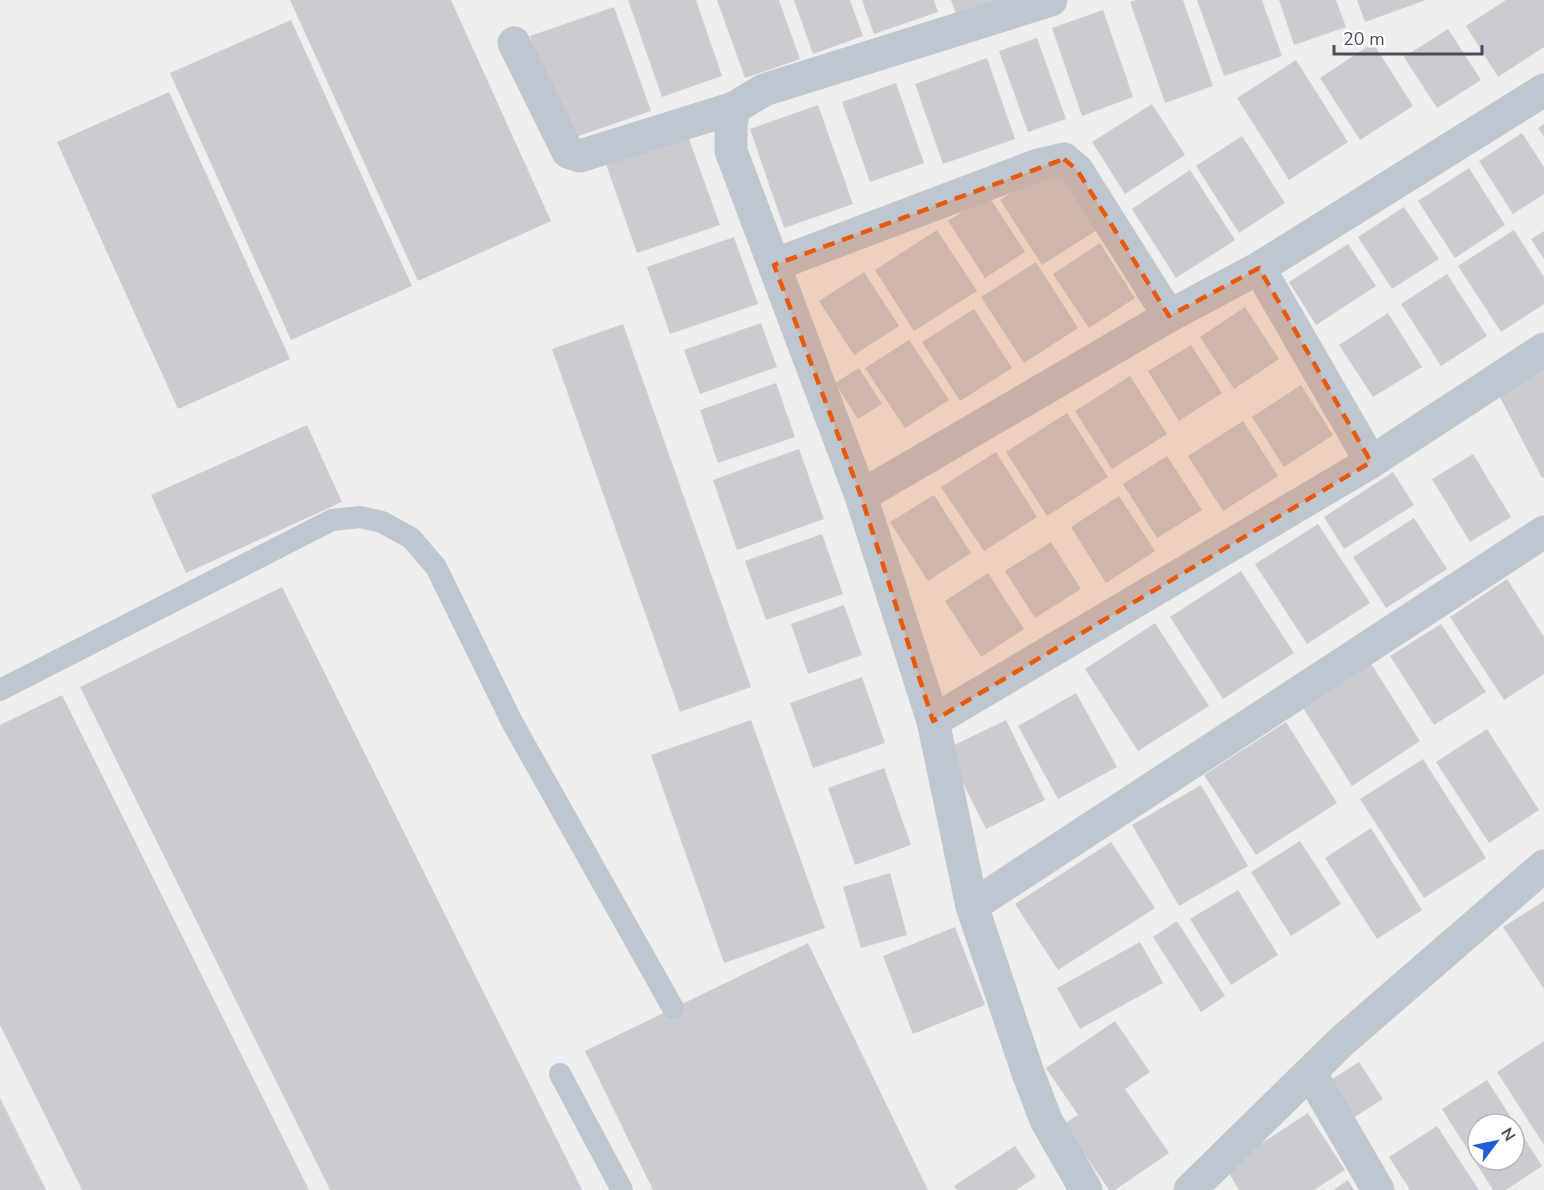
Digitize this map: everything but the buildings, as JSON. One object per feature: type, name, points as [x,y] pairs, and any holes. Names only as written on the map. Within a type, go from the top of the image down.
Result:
[{"type":"street","points":[[514,43],[568,152],[580,156],[734,108],[764,90],[814,73],[1052,0]]},
{"type":"street","points":[[861,496],[1169,316],[1259,268],[1544,90]]},
{"type":"street","points":[[734,108],[730,125],[731,151],[861,496],[933,721],[972,906],[1046,1120],[1086,1190]]},
{"type":"street","points":[[774,266],[1038,165],[1064,159],[1077,170],[1169,316]]},
{"type":"street","points":[[1259,268],[1371,462]]},
{"type":"street","points":[[933,721],[1371,462],[1544,349]]},
{"type":"street","points":[[972,906],[1544,532]]},
{"type":"street","points":[[1190,1190],[1311,1074],[1342,1041],[1544,866]]},
{"type":"street","points":[[1311,1074],[1378,1190]]},
{"type":"lane","points":[[0,690],[332,520],[360,517],[382,522],[411,538],[436,567],[512,722],[674,1008]]},
{"type":"lane","points":[[560,1074],[622,1190]]},
{"type":"highlighted area","points":[[1064,159],[1077,170],[1169,316],[1259,268],[1371,462],[933,721],[861,496],[774,265]]}]
